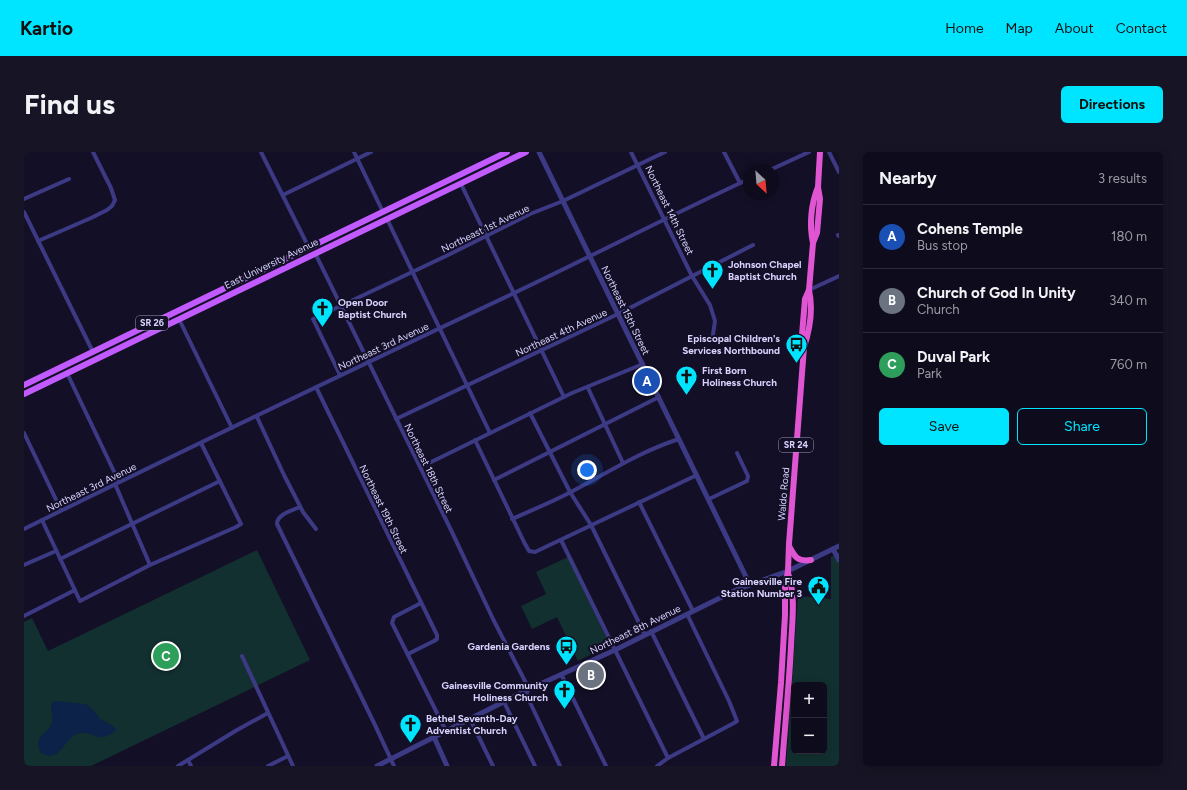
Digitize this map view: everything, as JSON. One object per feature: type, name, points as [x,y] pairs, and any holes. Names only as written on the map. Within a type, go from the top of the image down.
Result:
[{"type":"highway","name":"Waldo Road","points":[[774,766],[783,659],[788,544],[804,346],[808,335],[811,300],[809,290],[813,243],[811,233],[813,205],[818,188],[820,152]]},
{"type":"highway","points":[[788,544],[797,558],[804,561],[811,560]]},
{"type":"highway","name":"Waldo Road","points":[[782,766],[789,684],[792,615],[792,586],[788,571]]},
{"type":"main road","name":"East University Avenue","points":[[24,385],[507,152]]},
{"type":"main road","name":"East University Avenue","points":[[24,394],[386,218],[461,184],[526,152]]},
{"type":"main road","points":[[457,176],[461,184]]},
{"type":"main road","points":[[383,212],[386,218]]},
{"type":"main road","points":[[309,248],[315,253]]},
{"type":"main road","points":[[237,282],[241,289]]},
{"type":"main road","points":[[175,312],[179,319]]},
{"type":"main road","points":[[93,352],[95,360]]},
{"type":"main road","points":[[63,366],[67,373]]},
{"type":"street","points":[[38,240],[92,218],[112,206],[115,201],[111,188],[93,152]]},
{"type":"street","points":[[261,152],[309,248]]},
{"type":"street","points":[[354,152],[383,212]]},
{"type":"street","points":[[283,195],[371,152]]},
{"type":"street","name":"Northeast 15th Street","points":[[539,152],[750,584]]},
{"type":"street","name":"Northeast 14th Street","points":[[631,152],[692,276],[710,304],[715,321],[712,341]]},
{"type":"street","name":"Northeast 1st Avenue","points":[[340,375],[313,319],[530,214],[563,201],[665,152]]},
{"type":"street","points":[[724,152],[740,183]]},
{"type":"street","points":[[779,166],[809,152]]},
{"type":"street","points":[[829,152],[839,172]]},
{"type":"street","points":[[24,199],[69,179]]},
{"type":"street","name":"Northeast 3rd Avenue","points":[[24,529],[340,375],[514,293],[743,182]]},
{"type":"street","points":[[461,184],[564,397]]},
{"type":"street","points":[[24,212],[93,352]]},
{"type":"street","points":[[386,218],[490,433]]},
{"type":"street","name":"Northeast 4th Avenue","points":[[396,419],[618,314],[753,245]]},
{"type":"street","name":"Northeast 18th Street","points":[[315,253],[421,467],[526,685],[527,696],[560,766]]},
{"type":"street","points":[[809,290],[839,276]]},
{"type":"street","points":[[179,319],[232,428]]},
{"type":"street","points":[[421,467],[564,397],[643,364]]},
{"type":"street","points":[[67,373],[117,483],[131,524],[150,565]]},
{"type":"street","name":"Northeast 19th Street","points":[[316,387],[437,635],[437,639],[408,654]]},
{"type":"street","points":[[588,388],[623,463]]},
{"type":"street","points":[[494,480],[659,397]]},
{"type":"street","points":[[530,413],[570,492],[591,525],[645,635]]},
{"type":"street","points":[[257,416],[300,507],[316,529]]},
{"type":"street","points":[[24,433],[61,510]]},
{"type":"street","points":[[512,519],[570,492],[656,447],[679,439]]},
{"type":"street","points":[[475,440],[512,519],[529,551],[540,550],[697,475]]},
{"type":"street","points":[[42,520],[80,601],[150,565],[241,524],[201,443]]},
{"type":"street","points":[[709,499],[747,481],[748,476],[737,454]]},
{"type":"street","points":[[60,559],[220,481]]},
{"type":"street","points":[[639,502],[693,611]]},
{"type":"street","points":[[300,507],[280,517],[277,520],[277,524],[320,609],[394,766]]},
{"type":"street","points":[[560,540],[668,758]]},
{"type":"street","name":"Northeast 8th Avenue","points":[[376,766],[527,690],[615,650],[736,590],[788,571],[839,546]]},
{"type":"street","points":[[833,549],[839,560]]},
{"type":"street","points":[[24,565],[56,550]]},
{"type":"street","points":[[24,616],[75,590]]},
{"type":"street","points":[[421,603],[394,617],[392,623],[446,731]]},
{"type":"street","points":[[657,766],[668,758],[737,721],[729,701],[687,614]]},
{"type":"street","points":[[651,631],[704,739]]},
{"type":"street","points":[[242,656],[293,766]]},
{"type":"street","points":[[561,674],[606,766]]},
{"type":"street","points":[[504,702],[535,766]]},
{"type":"street","points":[[178,766],[268,713]]},
{"type":"street","points":[[470,719],[493,766]]},
{"type":"street","points":[[434,737],[447,766]]},
{"type":"street","points":[[268,766],[288,756]]},
{"type":"street","points":[[188,760],[191,766]]},
{"type":"green space","points":[[257,550],[310,660],[91,766],[24,766],[24,622],[32,618],[48,651]]},
{"type":"green space","points":[[839,553],[839,766],[786,766],[791,695],[791,754],[827,754],[827,682],[792,682],[798,596],[831,599],[831,557]]},
{"type":"green space","points":[[568,557],[610,645],[578,661],[557,617],[532,629],[521,606],[546,594],[536,572]]},
{"type":"water","points":[[55,701],[85,704],[90,707],[102,720],[116,729],[104,737],[87,733],[77,734],[68,741],[57,754],[52,756],[40,752],[38,746],[39,738],[52,723],[51,704]]},
{"type":"place","name":"Johnson Chapel Baptist Church","points":[[712,290]]},
{"type":"place","name":"Open Door Baptist Church","points":[[322,328]]},
{"type":"place","name":"Episcopal Children's Services Northbound","points":[[796,364]]},
{"type":"place","name":"Cohens Temple","points":[[647,381]]},
{"type":"place","name":"First Born Holiness Church","points":[[686,396]]},
{"type":"place","name":"Gainesville Fire Station Number 3","points":[[818,606]]},
{"type":"place","name":"Duval Park","points":[[166,656]]},
{"type":"place","name":"Gardenia Gardens","points":[[566,666]]},
{"type":"place","name":"Church of God In Unity","points":[[591,675]]},
{"type":"place","name":"Gainesville Community Holiness Church","points":[[564,710]]},
{"type":"place","name":"Bethel Seventh-Day Adventist Church","points":[[410,744]]}]
